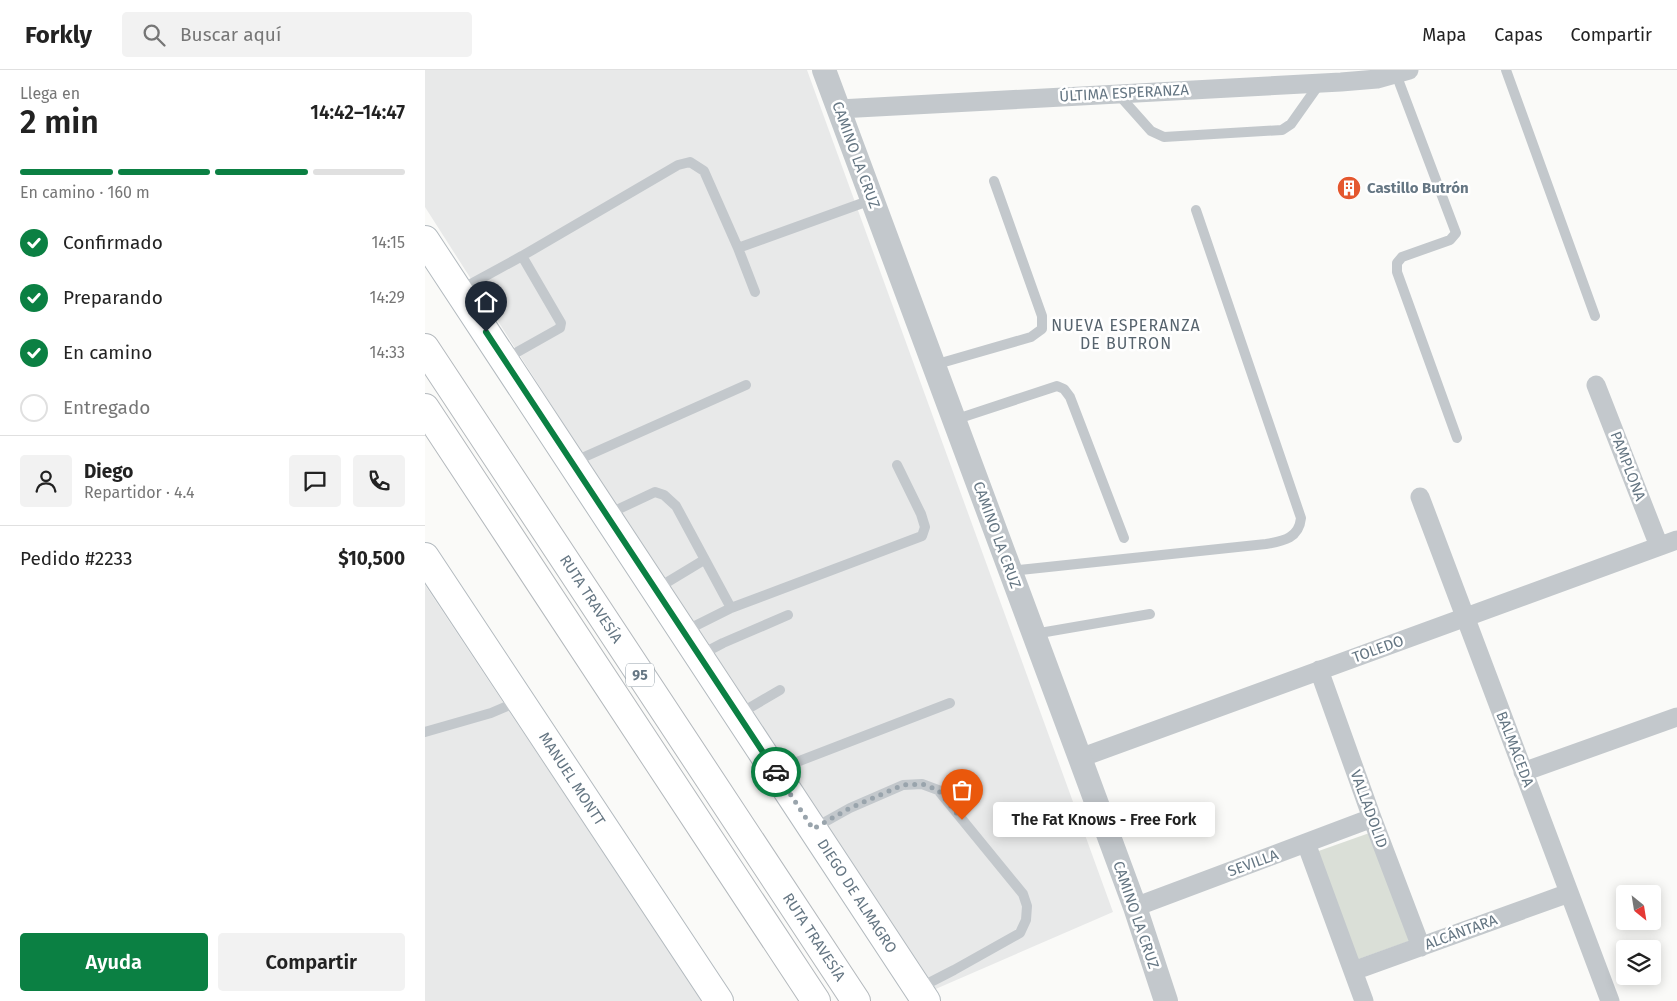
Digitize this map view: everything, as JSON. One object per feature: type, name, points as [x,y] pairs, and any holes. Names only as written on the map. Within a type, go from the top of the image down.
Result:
[{"type":"main road","name":"DIEGO DE ALMAGRO","points":[[425,240],[922,995]]},
{"type":"main road","name":"RUTA TRAVESÍA","points":[[425,348],[856,1001]]},
{"type":"main road","name":"95","points":[[425,408],[816,1001]]},
{"type":"main road","name":"MANUEL MONTT","points":[[425,557],[719,1001]]},
{"type":"street","name":"CAMINO LA CRUZ","points":[[824,70],[1080,758],[1135,908],[1166,1001]]},
{"type":"street","name":"ÚLTIMA ESPERANZA","points":[[839,109],[1320,83],[1339,76],[1377,79],[1402,72]]},
{"type":"street","name":"PAMPLONA","points":[[1596,385],[1659,546]]},
{"type":"street","name":"BALMACEDA","points":[[1420,497],[1610,1001]]},
{"type":"street","name":"TOLEDO","points":[[1080,758],[1677,540]]},
{"type":"street","name":"VALLADOLID","points":[[1319,670],[1421,947]]},
{"type":"street","points":[[1523,772],[1677,718]]},
{"type":"street","name":"SEVILLA","points":[[1135,908],[1372,818]]},
{"type":"street","points":[[1307,843],[1364,1001]]},
{"type":"street","name":"ALCÁNTARA","points":[[1353,971],[1569,893]]},
{"type":"lane","points":[[1506,70],[1595,316]]},
{"type":"lane","points":[[1402,72],[1457,233],[1450,240],[1402,257],[1397,263],[1397,272],[1457,438]]},
{"type":"lane","points":[[1117,94],[1151,131],[1157,135],[1164,137],[1184,136],[1281,130],[1291,124],[1320,83]]},
{"type":"lane","points":[[459,291],[678,165],[690,162],[704,171],[755,292]]},
{"type":"lane","points":[[933,365],[1031,337],[1041,329],[1043,316],[994,181]]},
{"type":"lane","points":[[738,248],[871,200]]},
{"type":"lane","points":[[1010,571],[1283,542],[1295,534],[1300,527],[1301,518],[1196,210]]},
{"type":"lane","points":[[505,360],[561,328],[559,317],[522,256]]},
{"type":"lane","points":[[572,462],[746,384]]},
{"type":"lane","points":[[954,420],[1057,386],[1064,390],[1070,398],[1124,538]]},
{"type":"lane","points":[[683,631],[731,608],[922,536],[925,528],[921,514],[897,465]]},
{"type":"lane","points":[[607,515],[655,492],[664,494],[676,506],[731,608]]},
{"type":"lane","points":[[656,589],[705,560]]},
{"type":"lane","points":[[1034,634],[1150,614]]},
{"type":"lane","points":[[699,656],[723,643],[788,615]]},
{"type":"lane","points":[[738,715],[780,690]]},
{"type":"lane","points":[[425,732],[520,701]]},
{"type":"lane","points":[[775,770],[950,703]]},
{"type":"lane","points":[[813,829],[850,808],[903,785],[922,784],[938,790],[1023,894],[1027,906],[1026,920],[1021,933],[954,970],[922,995]]},
{"type":"shaded area","points":[[425,70],[807,70],[1113,912],[931,991],[738,697],[425,207]]},
{"type":"shaded area","points":[[425,585],[702,1001],[425,1001]]},
{"type":"shaded area","points":[[1375,831],[1412,940],[1353,961],[1313,853]]},
{"type":"way so far","points":[[776,772],[813,829],[850,808],[903,785],[922,784],[938,790],[962,820]]},
{"type":"place","name":"Castillo Butrón","points":[[1349,188]]},
{"type":"place","name":"The Fat Knows - Free Fork","points":[[962,820]]},
{"type":"district","name":"NUEVA ESPERANZA DE BUTRON","points":[[1126,334]]},
{"type":"route","points":[[486,332],[776,772]]}]
